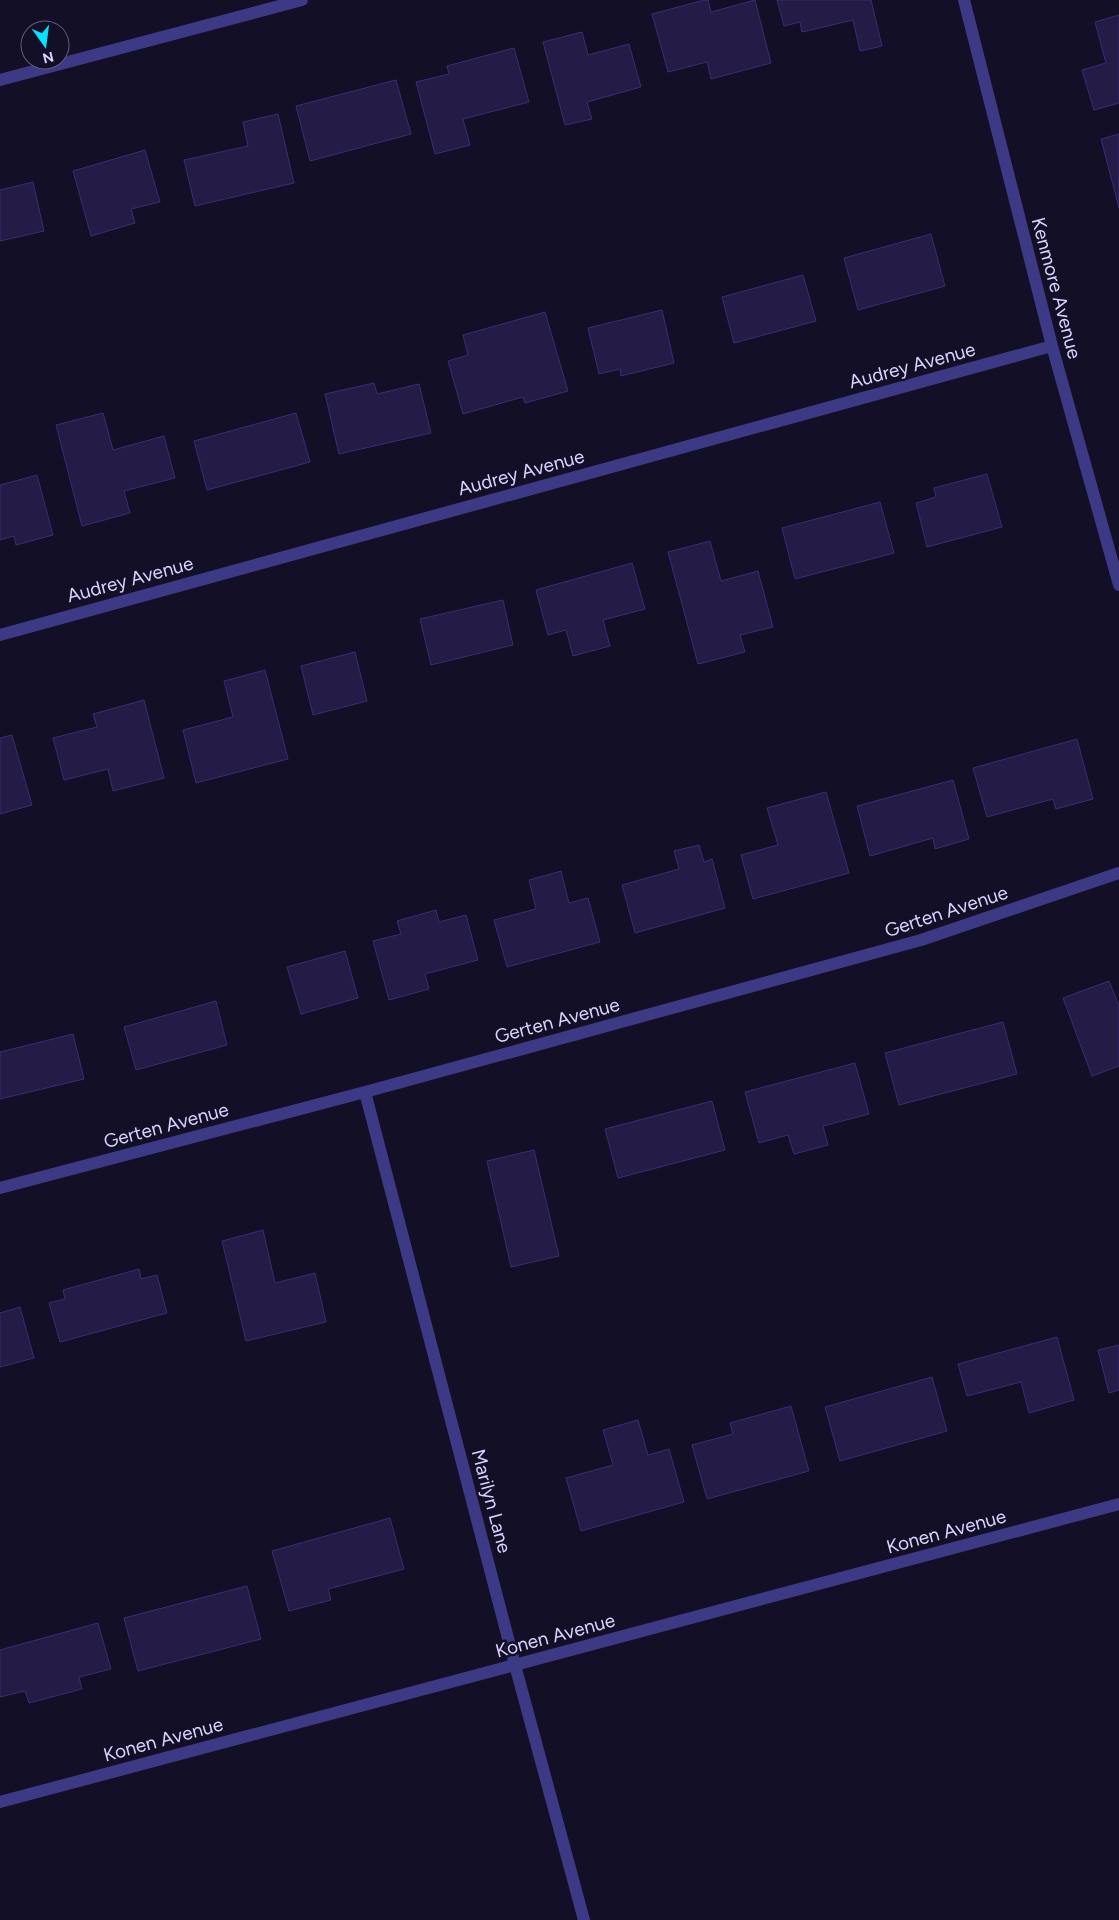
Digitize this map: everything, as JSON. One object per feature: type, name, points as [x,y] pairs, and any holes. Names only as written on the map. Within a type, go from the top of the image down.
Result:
[{"type":"street","points":[[0,80],[302,0]]},
{"type":"street","name":"Kenmore Avenue","points":[[964,0],[1052,346],[1119,585]]},
{"type":"street","name":"Audrey Avenue","points":[[0,635],[1052,346]]},
{"type":"street","name":"Gerten Avenue","points":[[0,1188],[365,1092],[921,940],[1119,873]]},
{"type":"street","name":"Marilyn Lane","points":[[365,1092],[515,1665],[584,1920]]},
{"type":"street","name":"Konen Avenue","points":[[0,1802],[1119,1504]]},
{"type":"building","points":[[708,0],[711,12],[755,0],[771,63],[711,79],[707,62],[668,72],[652,14]]},
{"type":"building","points":[[777,0],[871,0],[882,46],[860,51],[853,20],[802,32],[800,22],[784,26]]},
{"type":"building","points":[[1119,15],[1119,103],[1094,110],[1082,70],[1106,63],[1095,22]]},
{"type":"building","points":[[582,32],[588,55],[629,44],[641,87],[587,102],[592,119],[565,125],[543,42]]},
{"type":"building","points":[[514,48],[529,102],[463,119],[470,145],[435,154],[416,82],[449,74],[447,66]]},
{"type":"building","points":[[396,80],[411,134],[310,161],[296,106]]},
{"type":"building","points":[[278,114],[294,183],[195,206],[184,160],[248,146],[243,122]]},
{"type":"building","points":[[1119,134],[1119,208],[1101,139]]},
{"type":"building","points":[[145,150],[160,202],[131,209],[135,223],[91,236],[73,171]]},
{"type":"building","points":[[33,182],[44,231],[0,241],[0,190]]},
{"type":"building","points":[[931,234],[945,286],[858,310],[844,258]]},
{"type":"building","points":[[803,275],[816,321],[734,343],[722,297]]},
{"type":"building","points":[[662,310],[674,363],[621,376],[620,369],[599,374],[588,328]]},
{"type":"building","points":[[545,312],[568,391],[525,403],[523,397],[463,414],[448,361],[468,355],[463,335]]},
{"type":"building","points":[[374,383],[377,394],[419,384],[431,433],[339,454],[325,394]]},
{"type":"building","points":[[103,413],[113,450],[164,436],[175,478],[124,491],[130,513],[82,526],[56,425]]},
{"type":"building","points":[[296,413],[310,462],[207,490],[194,441]]},
{"type":"building","points":[[987,474],[1002,527],[927,547],[916,503],[936,497],[934,488]]},
{"type":"building","points":[[37,475],[53,535],[16,545],[14,536],[0,540],[0,485]]},
{"type":"building","points":[[880,502],[894,553],[795,579],[782,528]]},
{"type":"building","points":[[710,541],[721,581],[758,571],[773,627],[740,635],[745,652],[698,664],[668,552]]},
{"type":"building","points":[[632,563],[645,609],[603,620],[610,646],[573,656],[566,630],[548,635],[536,590]]},
{"type":"building","points":[[503,600],[513,645],[431,665],[420,619]]},
{"type":"building","points":[[355,652],[367,701],[313,715],[301,666]]},
{"type":"building","points":[[265,670],[288,759],[196,783],[183,730],[233,717],[224,681]]},
{"type":"building","points":[[144,700],[164,778],[113,791],[108,769],[64,780],[53,738],[97,727],[93,714]]},
{"type":"building","points":[[12,735],[32,805],[0,814],[0,738]]},
{"type":"building","points":[[1077,739],[1093,799],[1056,809],[1053,799],[987,817],[973,768]]},
{"type":"building","points":[[953,780],[969,839],[935,849],[933,838],[870,856],[857,806]]},
{"type":"building","points":[[826,792],[849,873],[753,899],[741,855],[778,845],[767,808]]},
{"type":"building","points":[[699,845],[704,862],[712,859],[725,908],[635,933],[622,885],[679,869],[674,851]]},
{"type":"building","points":[[561,871],[569,903],[588,898],[600,942],[507,967],[494,920],[536,909],[529,880]]},
{"type":"building","points":[[436,910],[439,922],[466,915],[478,960],[425,974],[429,989],[389,1000],[373,941],[401,934],[397,921]]},
{"type":"building","points":[[345,951],[358,998],[301,1014],[287,967]]},
{"type":"building","points":[[1109,981],[1119,1006],[1119,1066],[1092,1076],[1063,998]]},
{"type":"building","points":[[216,1001],[227,1045],[136,1070],[124,1027]]},
{"type":"building","points":[[1003,1022],[1017,1074],[899,1105],[885,1053]]},
{"type":"building","points":[[73,1034],[84,1079],[0,1099],[0,1052]]},
{"type":"building","points":[[855,1063],[869,1114],[823,1126],[828,1145],[794,1154],[788,1135],[759,1143],[745,1092]]},
{"type":"building","points":[[712,1101],[725,1150],[618,1178],[605,1129]]},
{"type":"building","points":[[534,1150],[559,1256],[511,1267],[487,1161]]},
{"type":"building","points":[[263,1230],[275,1283],[315,1273],[326,1322],[246,1341],[222,1241]]},
{"type":"building","points":[[139,1269],[141,1279],[157,1275],[167,1313],[60,1342],[49,1303],[65,1299],[63,1290]]},
{"type":"building","points":[[20,1307],[34,1358],[0,1367],[0,1313]]},
{"type":"building","points":[[1057,1337],[1074,1400],[1029,1413],[1021,1382],[967,1396],[958,1364]]},
{"type":"building","points":[[1119,1345],[1119,1390],[1109,1393],[1098,1350]]},
{"type":"building","points":[[932,1377],[947,1431],[840,1461],[825,1407]]},
{"type":"building","points":[[791,1406],[809,1471],[707,1499],[692,1445],[733,1434],[730,1423]]},
{"type":"building","points":[[638,1420],[648,1455],[669,1449],[684,1502],[581,1531],[566,1478],[613,1465],[603,1430]]},
{"type":"building","points":[[390,1518],[404,1569],[328,1589],[331,1600],[289,1611],[272,1551]]},
{"type":"building","points":[[247,1586],[261,1639],[138,1671],[124,1618]]},
{"type":"building","points":[[98,1623],[111,1669],[79,1677],[82,1689],[29,1703],[25,1691],[0,1697],[0,1650]]}]
